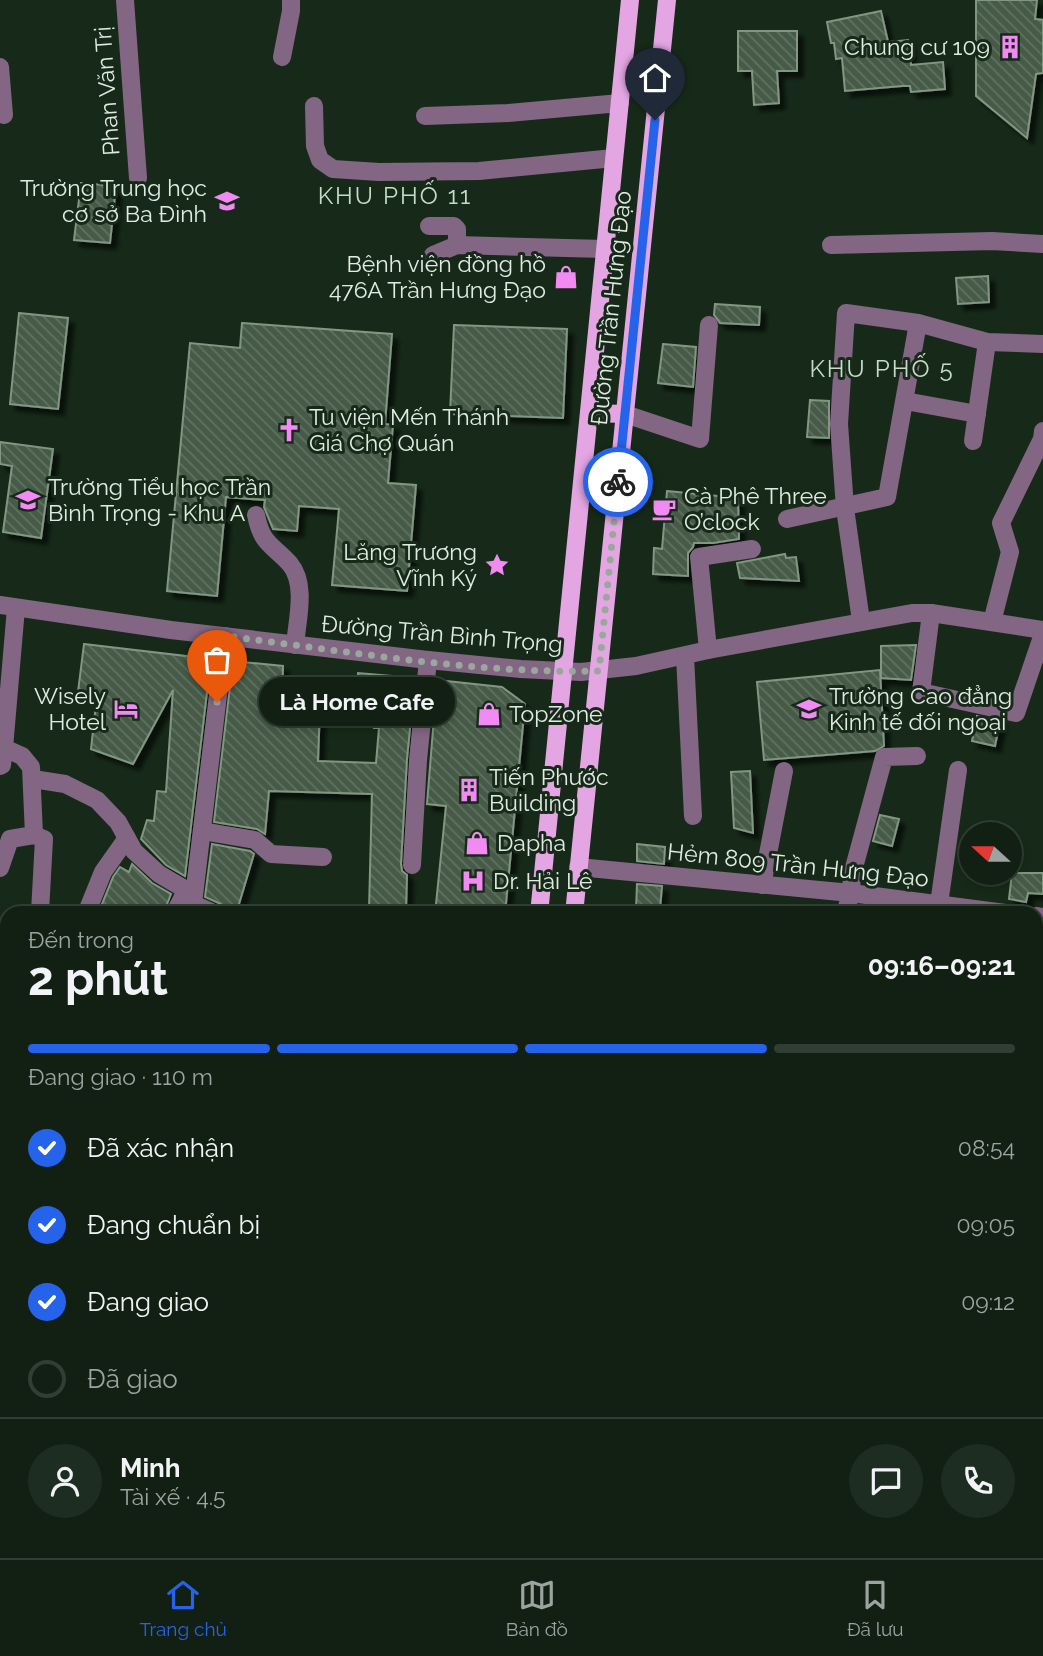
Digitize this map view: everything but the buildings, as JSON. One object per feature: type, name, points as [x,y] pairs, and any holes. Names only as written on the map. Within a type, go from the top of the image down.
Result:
[{"type":"main road","name":"Đường Trần Hưng Đạo","points":[[540,906],[630,0]]},
{"type":"main road","name":"Đường Trần Hưng Đạo","points":[[575,906],[667,0]]},
{"type":"main road","points":[[589,413],[625,414]]},
{"type":"street","name":"Phan Văn Trị","points":[[125,0],[138,178]]},
{"type":"street","points":[[282,57],[291,0]]},
{"type":"street","points":[[0,67],[4,115]]},
{"type":"street","points":[[425,116],[508,113],[620,103]]},
{"type":"street","points":[[314,106],[315,146],[320,160],[333,169],[379,172],[479,170],[614,158]]},
{"type":"street","points":[[429,226],[454,226],[457,229],[457,244]]},
{"type":"street","points":[[831,244],[992,241],[1043,244]]},
{"type":"street","points":[[433,255],[457,244],[605,249]]},
{"type":"street","points":[[861,621],[845,508],[839,424],[846,313],[918,323],[987,342],[1043,344]]},
{"type":"street","points":[[787,519],[887,498],[918,323]]},
{"type":"street","points":[[625,414],[700,439],[709,325]]},
{"type":"street","points":[[973,441],[987,342]]},
{"type":"street","points":[[905,401],[977,414]]},
{"type":"street","points":[[992,622],[1010,552],[1001,523],[1043,432]]},
{"type":"street","points":[[256,516],[259,533],[291,565],[299,583],[295,645]]},
{"type":"street","points":[[708,650],[699,557],[752,549]]},
{"type":"street","points":[[8,606],[2,757],[22,756],[31,766],[34,835]]},
{"type":"street","name":"Đường Trần Bình Trọng","points":[[8,606],[295,645],[563,671],[599,671],[912,613],[931,613],[1043,632]]},
{"type":"street","points":[[931,613],[921,692],[1016,713],[1043,632]]},
{"type":"street","points":[[182,906],[190,898],[202,831],[225,636]]},
{"type":"street","points":[[685,656],[693,816]]},
{"type":"street","points":[[412,865],[418,760],[428,660]]},
{"type":"street","points":[[847,906],[852,875],[884,757],[917,756]]},
{"type":"street","points":[[950,906],[958,769]]},
{"type":"street","points":[[762,885],[784,771]]},
{"type":"street","points":[[33,779],[65,784],[97,800],[109,810],[140,858],[203,906]]},
{"type":"street","points":[[202,831],[255,840],[271,854],[323,857]]},
{"type":"street","points":[[0,868],[10,839],[34,835],[44,839],[40,906]]},
{"type":"street","points":[[89,906],[103,872],[127,838]]},
{"type":"street","name":"Hẻm 809 Trần Hưng Đạo","points":[[578,867],[851,893],[937,906]]},
{"type":"way so far","points":[[217,702],[225,636],[470,665],[599,671],[618,482]]},
{"type":"place","name":"Chung cư 109","points":[[1010,47]]},
{"type":"place","name":"Trường Trung học cơ sở Ba Đình","points":[[227,201]]},
{"type":"place","name":"Bệnh viện đồng hồ 476A Trần Hưng Đạo","points":[[566,277]]},
{"type":"place","name":"Tu viện Mến Thánh Giá Chợ Quán","points":[[289,430]]},
{"type":"place","name":"Trường Tiểu học Trần Bình Trọng - Khu A","points":[[28,500]]},
{"type":"place","name":"Cà Phê Three O’clock","points":[[664,509]]},
{"type":"place","name":"Lăng Trương Vĩnh Ký","points":[[497,565]]},
{"type":"place","name":"Là Home Cafe","points":[[217,702]]},
{"type":"place","name":"Wisely Hotel","points":[[126,709]]},
{"type":"place","name":"Trường Cao đẳng Kinh tế đối ngoại","points":[[809,709]]},
{"type":"place","name":"TopZone","points":[[489,714]]},
{"type":"place","name":"Tiến Phước Building","points":[[469,790]]},
{"type":"place","name":"Dapha","points":[[477,843]]},
{"type":"place","name":"Dr. Hải Lê","points":[[473,881]]},
{"type":"district","name":"KHU PHỐ 11","points":[[395,196]]},
{"type":"district","name":"KHU PHỐ 5","points":[[882,369]]},
{"type":"route","points":[[618,482],[655,120]]}]
